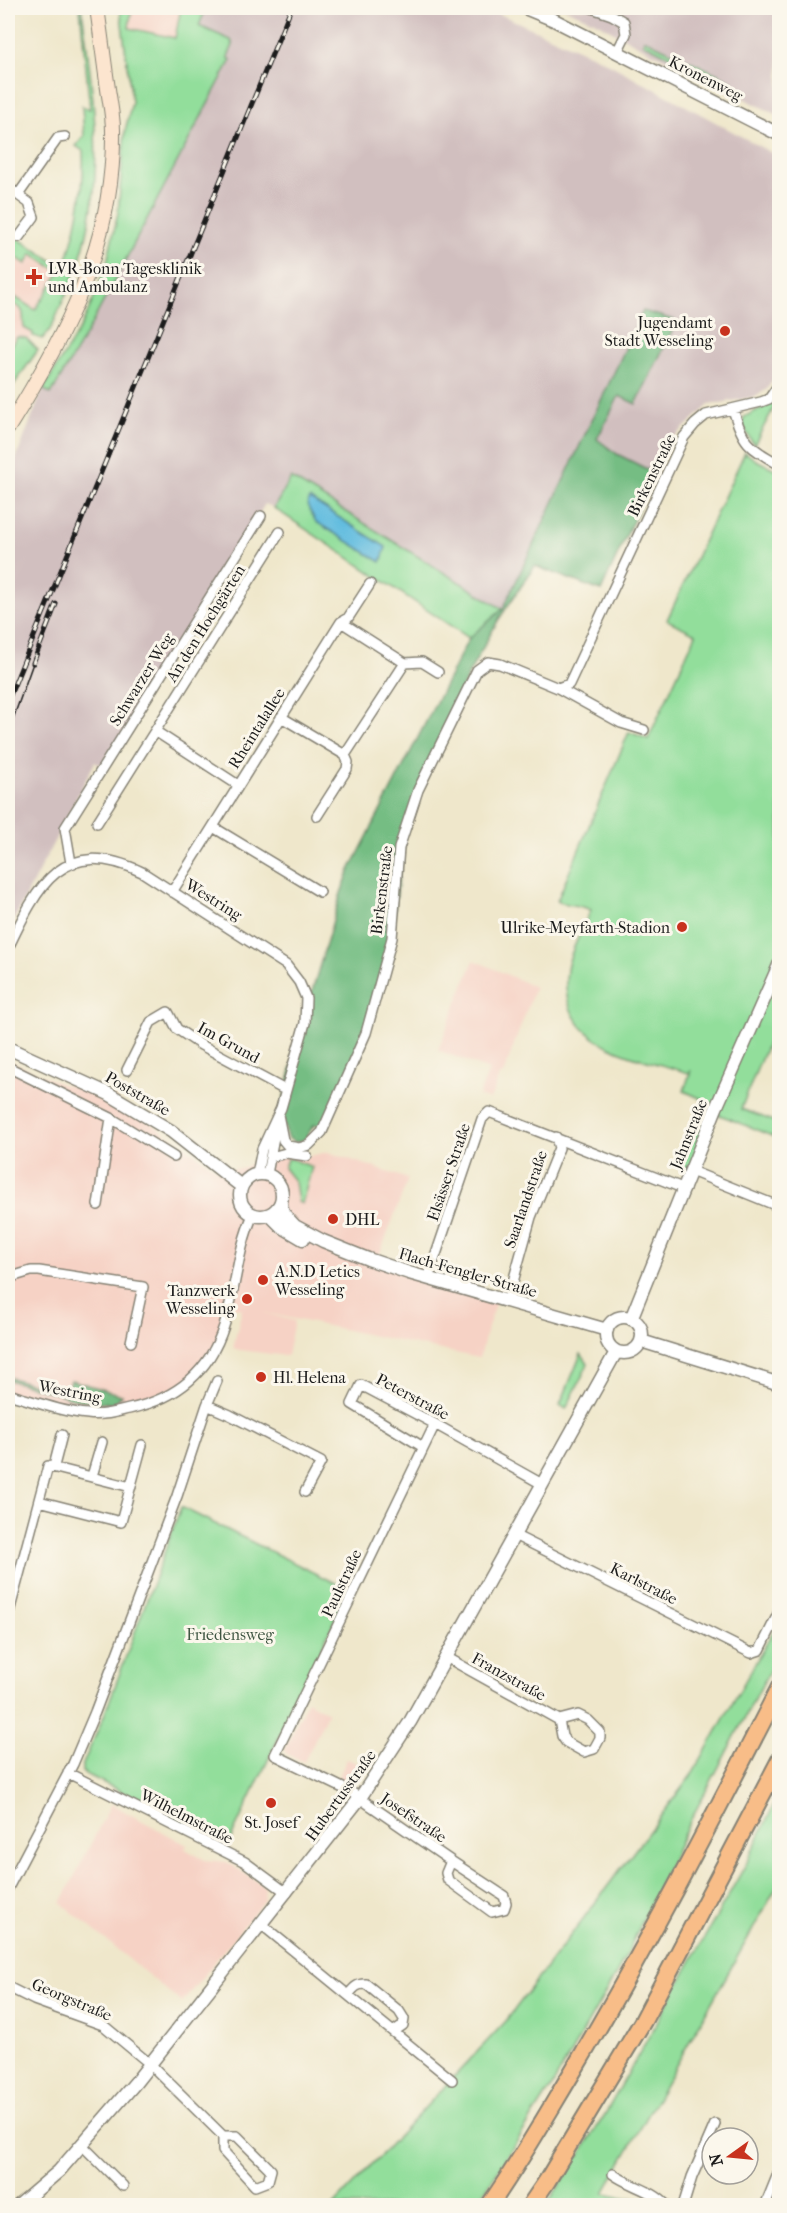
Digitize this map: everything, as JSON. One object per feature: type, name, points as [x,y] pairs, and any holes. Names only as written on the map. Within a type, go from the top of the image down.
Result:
[{"type":"highway","points":[[489,2205],[514,2170],[609,2010],[729,1788],[780,1687]]},
{"type":"highway","points":[[530,2205],[547,2181],[643,2021],[780,1760]]},
{"type":"main road","points":[[8,428],[53,351],[89,275],[108,201],[113,129],[98,8]]},
{"type":"street","name":"Kronenweg","points":[[525,8],[780,135]]},
{"type":"street","points":[[592,8],[624,22],[626,34],[617,52]]},
{"type":"street","points":[[18,195],[58,138],[65,137]]},
{"type":"street","points":[[8,187],[29,203],[34,217],[19,237]]},
{"type":"street","name":"Birkenstraße","points":[[558,688],[568,684],[684,437],[706,415],[769,399],[780,383]]},
{"type":"street","points":[[734,409],[739,431],[748,444],[780,465]]},
{"type":"street","name":"Schwarzer Weg","points":[[71,863],[64,828],[261,516]]},
{"type":"street","name":"An den Hochgärten","points":[[97,823],[280,532]]},
{"type":"street","name":"Rheintalallee","points":[[172,892],[341,622],[348,618],[370,584]]},
{"type":"street","points":[[341,622],[405,663],[422,662],[438,672]]},
{"type":"street","name":"Birkenstraße","points":[[278,1115],[283,1140],[288,1146],[299,1148],[309,1145],[322,1132],[335,1107],[366,1033],[392,938],[399,848],[405,828],[418,790],[469,684],[483,664],[492,662],[558,688],[621,723],[644,730]]},
{"type":"street","points":[[345,755],[405,663]]},
{"type":"street","points":[[281,717],[345,755],[348,762],[347,769],[317,816]]},
{"type":"street","points":[[155,731],[238,785]]},
{"type":"street","points":[[213,827],[320,892]]},
{"type":"street","name":"Westring","points":[[71,863],[87,859],[123,863],[142,872],[277,958],[286,965],[299,982],[306,998],[305,1023],[278,1115],[271,1157],[262,1174]]},
{"type":"street","points":[[8,948],[26,910],[45,882],[57,871],[71,863]]},
{"type":"street","name":"Jahnstraße","points":[[631,1318],[716,1108],[780,963]]},
{"type":"street","name":"Im Grund","points":[[127,1070],[151,1022],[168,1012],[177,1029],[184,1034],[285,1090]]},
{"type":"street","name":"Poststraße","points":[[8,1048],[109,1094],[171,1131],[241,1186]]},
{"type":"street","points":[[8,1067],[111,1118],[174,1157]]},
{"type":"street","name":"Elsässer Straße","points":[[428,1278],[483,1116],[491,1112],[556,1137]]},
{"type":"street","name":"Westring","points":[[262,1174],[262,1149],[278,1115]]},
{"type":"street","points":[[98,1205],[111,1118]]},
{"type":"street","name":"Saarlandstraße","points":[[508,1300],[531,1217],[559,1148],[556,1137]]},
{"type":"street","name":"Saarlandstraße","points":[[556,1137],[685,1189]]},
{"type":"street","points":[[271,1157],[286,1153],[307,1156]]},
{"type":"street","points":[[691,1171],[780,1207]]},
{"type":"street","points":[[262,1174],[275,1179],[281,1187],[280,1204],[270,1215],[253,1215],[241,1202],[241,1186],[250,1177],[262,1174]]},
{"type":"street","name":"Flach-Fengler-Straße","points":[[280,1204],[283,1213],[295,1226],[323,1241],[376,1262],[607,1330]]},
{"type":"street","name":"Westring","points":[[8,1395],[86,1414],[104,1415],[163,1399],[184,1387],[216,1349],[225,1324],[246,1231],[253,1215]]},
{"type":"street","name":"Flach-Fengler-Straße","points":[[270,1215],[281,1226],[302,1239],[323,1241]]},
{"type":"street","points":[[8,1278],[39,1271],[143,1287],[131,1342]]},
{"type":"street","points":[[619,1318],[631,1318],[640,1328],[641,1341],[628,1353],[616,1352],[607,1342],[609,1324],[619,1318]]},
{"type":"street","points":[[641,1341],[780,1384]]},
{"type":"street","name":"Hubertusstraße","points":[[18,2205],[41,2187],[82,2145],[150,2064],[360,1798],[410,1722],[616,1352]]},
{"type":"street","points":[[8,1888],[68,1773],[115,1659],[181,1485],[217,1381]]},
{"type":"street","name":"Peterstraße","points":[[423,1447],[352,1404],[361,1385],[542,1484]]},
{"type":"street","points":[[207,1405],[230,1414],[321,1462],[305,1492]]},
{"type":"street","name":"Paulstraße","points":[[275,1755],[435,1424]]},
{"type":"street","points":[[54,1466],[62,1435]]},
{"type":"street","points":[[92,1476],[102,1442]]},
{"type":"street","points":[[39,1501],[121,1522],[142,1445]]},
{"type":"street","points":[[8,1616],[48,1466],[131,1487]]},
{"type":"street","name":"Karlstraße","points":[[514,1535],[751,1653],[760,1650],[780,1610]]},
{"type":"street","name":"Franzstraße","points":[[446,1657],[559,1720],[578,1715],[588,1720],[600,1732],[600,1738],[594,1749],[584,1752],[566,1742],[562,1736],[559,1720]]},
{"type":"street","name":"Josefstraße","points":[[275,1755],[360,1798],[504,1896],[506,1903],[504,1910],[492,1912],[448,1880],[446,1873],[451,1861]]},
{"type":"street","name":"Wilhelmstraße","points":[[68,1773],[245,1862],[286,1893]]},
{"type":"street","points":[[261,1924],[452,2080]]},
{"type":"street","points":[[348,1995],[355,1986],[366,1984],[399,2011],[404,2019],[403,2025],[393,2032]]},
{"type":"street","name":"Georgstraße","points":[[8,1987],[34,2000],[103,2025],[150,2064],[223,2136]]},
{"type":"street","points":[[682,2205],[715,2124]]},
{"type":"street","points":[[223,2136],[237,2136],[248,2146],[271,2170],[268,2181],[255,2186],[223,2151],[223,2136]]},
{"type":"street","points":[[82,2145],[123,2186]]},
{"type":"street","points":[[765,2205],[780,2169]]},
{"type":"street","points":[[613,2174],[667,2205]]},
{"type":"shaded area","points":[[132,8],[181,8],[175,38],[128,28]]},
{"type":"shaded area","points":[[206,8],[486,8],[600,59],[779,157],[779,371],[766,390],[753,397],[709,405],[672,439],[655,473],[617,454],[597,439],[619,396],[636,404],[643,311],[503,609],[469,638],[275,508],[265,504],[125,731],[101,766],[95,762],[8,931],[8,479],[43,389],[51,393],[231,61],[228,57],[233,45],[231,40],[199,26]]},
{"type":"shaded area","points":[[563,8],[779,8],[779,116],[594,21]]},
{"type":"shaded area","name":"LVR-Bonn Tagesklinik und Ambulanz","points":[[8,232],[63,269],[29,340],[38,350],[8,393]]},
{"type":"shaded area","points":[[474,960],[535,987],[504,1072],[500,1075],[490,1100],[479,1096],[489,1070],[438,1050]]},
{"type":"shaded area","points":[[8,1060],[61,1084],[109,1094],[221,1172],[245,1167],[263,1157],[300,1158],[328,1152],[408,1179],[379,1256],[431,1270],[428,1277],[497,1297],[479,1358],[261,1312],[294,1321],[287,1356],[240,1350],[233,1348],[242,1309],[229,1306],[216,1349],[184,1387],[104,1415],[8,1394]]},
{"type":"shaded area","points":[[307,1701],[328,1712],[304,1762],[287,1754],[285,1749]]},
{"type":"shaded area","points":[[347,1759],[363,1766],[351,1788],[337,1780]]},
{"type":"shaded area","points":[[111,1804],[187,1845],[185,1849],[205,1860],[227,1862],[265,1887],[264,1900],[182,2003],[61,1903]]},
{"type":"green space","points":[[80,8],[82,8],[95,121],[94,193],[88,229],[78,266],[54,322],[42,339],[33,336],[33,333],[24,328],[22,310],[12,304],[12,301],[15,297],[35,310],[60,272],[32,254],[26,264],[8,252],[8,232],[64,268],[73,239],[81,195],[83,151],[76,146],[84,136],[82,106],[90,109]]},
{"type":"green space","points":[[120,8],[132,8],[129,28],[175,38],[181,8],[206,8],[199,26],[231,40],[233,45],[228,57],[231,60],[89,329],[51,394],[43,389],[82,325],[96,293],[107,262],[118,213],[125,131],[132,102]]},
{"type":"green space","points":[[644,39],[732,81],[729,86],[643,43]]},
{"type":"green space","points":[[643,311],[677,321],[636,404],[619,396],[597,439],[617,454],[655,473],[601,591],[535,566],[499,619],[469,673],[418,790],[405,827],[392,933],[366,1033],[325,1126],[314,1125],[304,1140],[294,1142],[287,1137],[281,1108],[307,1009],[349,872],[469,638],[503,609]]},
{"type":"green space","points":[[17,337],[26,338],[38,350],[8,393],[8,349]]},
{"type":"green space","points":[[775,396],[779,398],[754,445],[742,425],[744,417],[771,403]]},
{"type":"green space","points":[[745,452],[779,471],[780,1041],[770,1037],[741,1109],[779,1123],[779,1139],[715,1113],[691,1171],[677,1166],[704,1100],[684,1091],[691,1070],[689,1073],[623,1053],[603,1044],[586,1032],[574,1016],[567,996],[567,970],[591,910],[557,901],[629,732],[648,739],[696,634],[667,620]]},
{"type":"green space","points":[[291,478],[503,609],[469,638],[274,508]]},
{"type":"green space","points":[[287,1159],[312,1167],[302,1204],[298,1202],[295,1182],[284,1168]]},
{"type":"green space","points":[[581,1354],[588,1364],[566,1409],[560,1405]]},
{"type":"green space","points":[[8,1377],[66,1394],[71,1380],[122,1395],[113,1404],[79,1400],[8,1380]]},
{"type":"green space","name":"Friedensweg","points":[[181,1507],[349,1590],[230,1840],[220,1841],[82,1772],[82,1766],[104,1716]]},
{"type":"green space","points":[[779,1621],[779,1653],[688,1825],[624,1960],[551,2088],[476,2205],[333,2206],[506,2021],[693,1773]]},
{"type":"green space","points":[[779,1794],[779,1883],[604,2193],[647,2201],[655,2205],[546,2206],[604,2116],[746,1864]]},
{"type":"water","points":[[310,499],[386,547],[381,562],[316,522],[307,505]]},
{"type":"tram line","points":[[8,733],[33,663]]},
{"type":"railway","points":[[8,700],[291,8]]},
{"type":"railway","points":[[33,663],[56,604]]},
{"type":"place","name":"LVR-Bonn Tagesklinik und Ambulanz","points":[[34,277]]},
{"type":"place","name":"Jugendamt Stadt Wesseling","points":[[725,331]]},
{"type":"place","name":"Ulrike-Meyfarth-Stadion","points":[[682,927]]},
{"type":"place","name":"DHL","points":[[333,1219]]},
{"type":"place","name":"A.N.D Letics Wesseling","points":[[263,1280]]},
{"type":"place","name":"Tanzwerk Wesseling","points":[[247,1299]]},
{"type":"place","name":"Hl. Helena","points":[[261,1377]]},
{"type":"place","name":"St. Josef","points":[[271,1803]]}]
